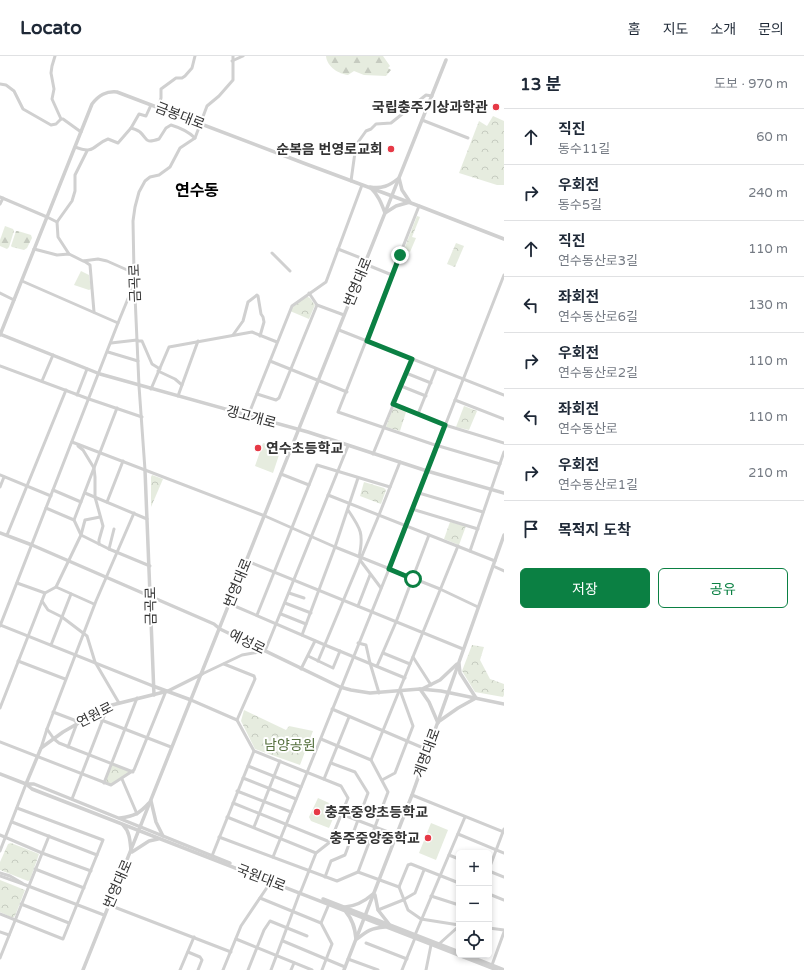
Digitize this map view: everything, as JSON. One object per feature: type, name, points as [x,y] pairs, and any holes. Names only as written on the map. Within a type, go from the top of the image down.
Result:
[{"type":"street","points":[[55,56],[51,73],[54,89],[52,99],[61,120]]},
{"type":"street","points":[[158,108],[161,98],[161,89],[176,78],[182,78],[185,76],[192,68],[195,56]]},
{"type":"street","points":[[131,128],[141,132],[148,141],[159,139],[166,128],[171,125],[189,132],[195,138],[207,106],[219,96],[233,80],[233,56]]},
{"type":"street","points":[[232,61],[243,56]]},
{"type":"street","name":"번영대로","points":[[83,970],[446,60]]},
{"type":"street","points":[[0,84],[6,85],[14,91],[23,109],[51,125],[64,119],[81,132]]},
{"type":"street","name":"금봉대로","points":[[0,335],[92,104],[96,99],[105,93],[110,92],[117,92],[351,181],[392,195],[504,239]]},
{"type":"street","points":[[351,181],[356,145],[366,131],[371,130],[376,124],[391,123],[426,95],[432,96]]},
{"type":"street","points":[[75,147],[85,151],[95,148],[108,139],[118,143],[131,128],[134,120],[139,114],[146,116],[151,105]]},
{"type":"street","points":[[422,120],[468,138]]},
{"type":"street","name":"금곡로","points":[[154,695],[150,566],[134,283],[133,221],[138,192],[145,180],[165,171],[170,167],[180,148],[195,138]]},
{"type":"street","points":[[87,150],[75,176],[75,191],[72,201],[57,222],[58,237],[69,254],[90,265],[94,312]]},
{"type":"street","points":[[399,178],[402,190],[410,202],[396,206],[385,213],[379,197],[370,187],[379,188],[386,186],[399,178]]},
{"type":"street","points":[[248,416],[292,306],[326,282],[362,185]]},
{"type":"street","points":[[0,204],[1,197],[57,222]]},
{"type":"street","points":[[419,206],[338,412],[383,428],[500,464]]},
{"type":"street","points":[[34,249],[57,255],[69,254]]},
{"type":"street","points":[[338,249],[392,275]]},
{"type":"street","points":[[272,252],[290,271]]},
{"type":"street","points":[[83,261],[98,259],[134,273]]},
{"type":"street","points":[[273,857],[321,739],[340,687],[389,569],[504,275]]},
{"type":"street","points":[[22,281],[118,323]]},
{"type":"street","points":[[134,283],[100,374],[89,399],[74,443],[53,490],[0,625],[191,700],[237,720],[254,751],[341,786],[348,798],[342,814],[330,842],[316,853],[271,970]]},
{"type":"street","points":[[0,292],[14,300]]},
{"type":"street","points":[[309,293],[317,304],[344,315]]},
{"type":"street","points":[[233,335],[243,321],[248,302],[257,295],[264,322],[260,336]]},
{"type":"street","points":[[257,394],[278,400],[317,304]]},
{"type":"street","points":[[339,330],[504,395]]},
{"type":"street","points":[[152,388],[169,347],[252,332],[277,342]]},
{"type":"street","name":"갱고개로","points":[[0,335],[53,354],[100,374],[299,430],[427,471],[504,493]]},
{"type":"street","points":[[112,343],[137,340],[142,341],[152,364],[182,385]]},
{"type":"street","points":[[178,396],[198,342]]},
{"type":"street","points":[[108,352],[138,361]]},
{"type":"street","points":[[42,381],[53,354]]},
{"type":"street","points":[[373,454],[412,359]]},
{"type":"street","points":[[270,361],[346,392]]},
{"type":"street","points":[[0,366],[142,417]]},
{"type":"street","points":[[77,394],[86,369]]},
{"type":"street","points":[[418,414],[436,369]]},
{"type":"street","points":[[406,373],[431,383]]},
{"type":"street","points":[[401,386],[426,396]]},
{"type":"street","points":[[7,535],[66,390]]},
{"type":"street","points":[[455,400],[504,419]]},
{"type":"street","points":[[393,404],[445,425],[504,443]]},
{"type":"street","points":[[74,520],[117,408]]},
{"type":"street","points":[[74,443],[264,516],[360,558],[440,589],[478,607]]},
{"type":"street","points":[[74,443],[83,450],[94,468],[96,477],[95,497],[104,526],[98,540],[99,544]]},
{"type":"street","points":[[202,674],[248,653],[265,651],[348,446]]},
{"type":"street","points":[[470,551],[504,452]]},
{"type":"street","points":[[107,502],[123,461]]},
{"type":"street","points":[[318,661],[400,462]]},
{"type":"street","points":[[257,615],[317,465],[390,487]]},
{"type":"street","points":[[281,474],[309,485]]},
{"type":"street","points":[[0,475],[51,496]]},
{"type":"street","points":[[0,487],[4,477]]},
{"type":"street","points":[[302,636],[335,547],[358,478]]},
{"type":"street","points":[[53,490],[81,502]]},
{"type":"street","points":[[85,493],[147,519]]},
{"type":"street","points":[[418,493],[483,512]]},
{"type":"street","points":[[328,496],[495,561]]},
{"type":"street","points":[[46,508],[74,520],[81,535],[117,553],[150,566]]},
{"type":"street","points":[[412,509],[478,529]]},
{"type":"street","points":[[348,510],[358,524],[363,539],[360,558],[380,588]]},
{"type":"street","points":[[0,851],[94,604],[134,513]]},
{"type":"street","points":[[76,515],[85,520],[100,517]]},
{"type":"street","points":[[0,708],[45,593],[56,587],[81,535],[85,520]]},
{"type":"street","points":[[109,549],[114,529]]},
{"type":"street","name":"예성로","points":[[0,533],[32,545],[105,578],[214,624],[220,629],[340,687],[361,692],[379,693],[420,689],[448,692],[504,704]]},
{"type":"street","name":"계명대로","points":[[345,969],[412,795],[504,535]]},
{"type":"street","points":[[377,666],[396,622],[429,536]]},
{"type":"street","points":[[371,760],[458,546]]},
{"type":"street","points":[[247,561],[464,649]]},
{"type":"street","points":[[493,566],[504,570]]},
{"type":"street","points":[[358,606],[370,574]]},
{"type":"street","points":[[17,583],[45,593]]},
{"type":"street","points":[[56,587],[94,604]]},
{"type":"street","points":[[289,593],[304,598]]},
{"type":"street","points":[[51,645],[71,594]]},
{"type":"street","points":[[42,601],[48,610],[62,617],[87,636],[95,662],[119,703]]},
{"type":"street","points":[[285,603],[311,613]]},
{"type":"street","points":[[230,604],[302,636],[405,678]]},
{"type":"street","points":[[281,614],[306,624]]},
{"type":"street","points":[[301,669],[315,641]]},
{"type":"street","points":[[358,643],[366,645],[379,693]]},
{"type":"street","points":[[308,656],[333,668],[340,651]]},
{"type":"street","points":[[383,653],[410,664]]},
{"type":"street","points":[[413,657],[431,685]]},
{"type":"street","points":[[18,661],[65,679]]},
{"type":"street","points":[[458,663],[460,673],[476,698],[458,708],[438,723],[429,702],[420,689],[440,680],[458,663]]},
{"type":"street","points":[[224,664],[254,676],[255,679],[237,720]]},
{"type":"street","name":"연원로","points":[[40,748],[108,706],[167,691],[202,674]]},
{"type":"street","points":[[382,780],[395,773],[413,726],[400,690]]},
{"type":"street","points":[[0,742],[111,785],[133,772],[167,691]]},
{"type":"street","points":[[104,783],[137,698]]},
{"type":"street","points":[[72,799],[108,706]]},
{"type":"street","points":[[332,709],[428,750]]},
{"type":"street","points":[[53,712],[74,720],[77,724],[68,746]]},
{"type":"street","points":[[91,716],[171,747]]},
{"type":"street","points":[[324,779],[349,716]]},
{"type":"street","points":[[47,729],[59,743],[133,772]]},
{"type":"street","points":[[321,739],[371,760],[388,792],[358,872]]},
{"type":"street","points":[[212,856],[254,751]]},
{"type":"street","points":[[254,827],[280,761]]},
{"type":"street","points":[[325,877],[331,861],[345,855],[359,821],[368,793],[355,772],[331,763]]},
{"type":"street","points":[[248,766],[301,787]]},
{"type":"street","name":"국원대로","points":[[0,774],[26,784],[32,789],[212,856],[270,880]]},
{"type":"street","points":[[243,778],[296,799]]},
{"type":"street","points":[[122,779],[138,814]]},
{"type":"street","name":"국원대로","points":[[26,784],[34,784],[120,818],[140,829]]},
{"type":"street","points":[[238,792],[291,812]]},
{"type":"street","points":[[412,795],[504,831],[492,861]]},
{"type":"street","points":[[120,818],[138,814],[151,801]]},
{"type":"street","points":[[120,823],[125,827],[128,833],[131,852],[149,841],[161,837],[151,801]]},
{"type":"street","points":[[233,804],[330,842]]},
{"type":"street","points":[[0,914],[63,939],[103,840],[17,808]]},
{"type":"street","points":[[342,814],[396,835]]},
{"type":"street","points":[[227,816],[316,853]]},
{"type":"street","points":[[402,970],[431,896],[465,817]]},
{"type":"street","points":[[12,822],[97,855]]},
{"type":"street","points":[[458,834],[504,853]]},
{"type":"street","points":[[0,835],[90,871]]},
{"type":"street","points":[[0,958],[1,951],[9,935],[49,836]]},
{"type":"street","points":[[219,836],[336,881],[358,872],[399,887]]},
{"type":"street","name":"국원대로","points":[[161,837],[388,926],[431,945],[491,967],[504,970]]},
{"type":"street","points":[[448,855],[456,858]]},
{"type":"street","points":[[456,882],[411,864],[408,865],[399,887],[408,910],[422,919],[456,925]]},
{"type":"street","points":[[35,869],[84,888]]},
{"type":"street","points":[[378,910],[404,900],[415,893],[424,870]]},
{"type":"street","points":[[492,872],[504,878]]},
{"type":"street","points":[[0,873],[10,876],[23,884]]},
{"type":"street","points":[[0,876],[104,915]]},
{"type":"street","points":[[224,969],[241,926],[266,889],[270,880]]},
{"type":"street","name":"국원대로","points":[[300,892],[344,909]]},
{"type":"street","points":[[374,893],[378,910],[388,926],[374,928],[356,940],[350,916],[344,909],[365,901],[374,893]]},
{"type":"street","points":[[492,895],[504,900]]},
{"type":"street","points":[[431,896],[456,905]]},
{"type":"street","points":[[260,898],[321,923],[332,944],[322,970]]},
{"type":"street","points":[[21,904],[69,923]]},
{"type":"street","points":[[321,923],[329,904]]},
{"type":"street","points":[[108,905],[231,952]]},
{"type":"street","points":[[248,970],[264,930],[270,921],[307,936]]},
{"type":"street","points":[[439,944],[456,929]]},
{"type":"street","points":[[491,967],[504,931],[492,929]]},
{"type":"street","points":[[0,932],[9,935]]},
{"type":"street","points":[[180,970],[194,937]]},
{"type":"street","name":"국원대로","points":[[415,937],[456,951]]},
{"type":"street","points":[[236,939],[312,970]]},
{"type":"street","points":[[283,941],[326,959],[345,969]]},
{"type":"street","points":[[366,943],[407,959]]},
{"type":"street","points":[[426,970],[431,945]]},
{"type":"street","points":[[188,952],[200,957],[202,960],[198,970]]},
{"type":"street","name":"국원대로","points":[[472,958],[497,970]]},
{"type":"street","points":[[348,959],[378,970]]},
{"type":"street","points":[[291,970],[294,963]]},
{"type":"green space","points":[[326,56],[383,56],[390,66],[388,68],[391,70],[386,76],[364,75],[354,71],[348,75],[331,67]]},
{"type":"green space","points":[[493,116],[504,121],[504,185],[497,185],[459,173],[479,121],[487,126]]},
{"type":"green space","points":[[417,216],[420,217],[412,237],[416,238],[410,252],[403,252]]},
{"type":"green space","points":[[5,226],[13,229],[14,231],[7,249],[0,246],[0,240]]},
{"type":"green space","points":[[16,231],[31,235],[32,238],[27,248],[24,250],[11,246]]},
{"type":"green space","points":[[456,243],[464,246],[455,267],[447,264]]},
{"type":"green space","points":[[81,271],[89,275],[91,289],[89,290],[74,285]]},
{"type":"green space","points":[[306,296],[310,298],[315,305],[309,319],[290,311],[292,306]]},
{"type":"green space","points":[[464,406],[477,411],[469,430],[456,427]]},
{"type":"green space","points":[[395,407],[406,412],[400,431],[386,427],[393,408]]},
{"type":"green space","points":[[263,443],[281,449],[273,473],[255,466]]},
{"type":"green space","points":[[152,475],[163,479],[151,507],[151,477]]},
{"type":"green space","points":[[364,482],[386,490],[381,504],[360,496]]},
{"type":"green space","points":[[450,522],[466,526],[459,545],[444,539]]},
{"type":"green space","points":[[472,645],[484,647],[480,660],[490,679],[504,684],[503,697],[475,692],[462,671]]},
{"type":"green space","name":"남양공원","points":[[244,710],[286,730],[289,726],[313,731],[300,765],[255,749],[241,721]]},
{"type":"green space","points":[[112,764],[128,770],[128,774],[111,784],[105,782]]},
{"type":"green space","points":[[318,798],[338,807],[329,828],[311,821],[309,817]]},
{"type":"green space","points":[[431,823],[448,830],[436,860],[419,853]]},
{"type":"green space","points":[[11,843],[39,854],[30,880],[28,881],[0,870],[0,862],[8,844]]},
{"type":"green space","points":[[0,880],[25,890],[13,918],[0,912]]},
{"type":"place","name":"국립충주기상과학관","points":[[496,107]]},
{"type":"place","name":"순복음 번영로교회","points":[[391,149]]},
{"type":"place","name":"연수초등학교","points":[[258,448]]},
{"type":"place","name":"충주중앙초등학교","points":[[317,812]]},
{"type":"place","name":"충주중앙중학교","points":[[428,838]]},
{"type":"district","name":"연수동","points":[[197,191]]},
{"type":"route","points":[[400,255],[367,341],[412,359],[393,404],[445,425],[389,569],[413,579]]}]
